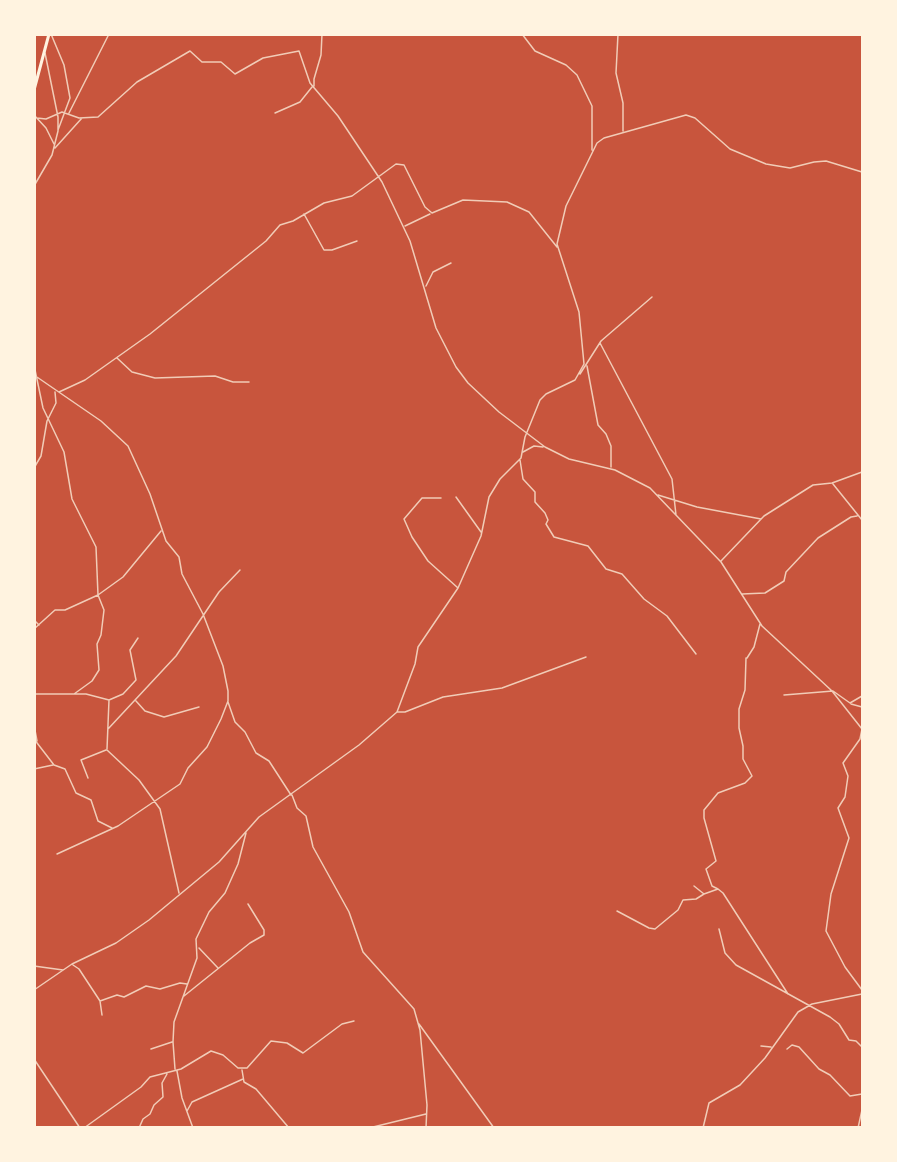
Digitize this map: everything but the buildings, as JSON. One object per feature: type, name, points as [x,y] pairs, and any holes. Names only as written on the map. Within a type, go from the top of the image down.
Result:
[{"type":"highway","points":[[34,90],[50,34]]},
{"type":"street","points":[[50,34],[68,80],[70,98],[67,113]]},
{"type":"street","points":[[55,149],[58,131],[109,34]]},
{"type":"street","points":[[275,113],[300,102],[314,87],[321,56],[322,34]]},
{"type":"street","points":[[522,34],[535,51],[566,65],[578,75],[592,106],[593,152]]},
{"type":"street","points":[[618,34],[616,73],[623,103],[623,133]]},
{"type":"street","points":[[36,117],[46,119],[57,113],[67,113],[82,118],[100,116],[137,82],[190,51],[202,62],[222,62],[235,74],[262,57],[298,51],[314,87],[338,116],[380,178],[404,227],[426,286],[436,328],[457,370],[480,396],[545,447],[569,459],[612,468],[644,483],[721,562],[760,624],[832,691],[850,704],[862,707]]},
{"type":"street","points":[[45,52],[57,113],[58,131]]},
{"type":"street","points":[[557,248],[557,236],[566,206],[593,152],[604,138],[689,116],[730,149],[766,164],[790,168],[826,161],[862,172]]},
{"type":"street","points":[[36,117],[46,128],[55,145]]},
{"type":"street","points":[[34,186],[55,149],[82,118]]},
{"type":"street","points":[[58,392],[85,380],[116,358],[266,241],[280,225],[293,221],[324,203],[352,196],[380,178],[392,166],[402,164],[425,207],[432,213]]},
{"type":"street","points":[[404,227],[464,200],[497,200],[512,203],[533,217],[557,248],[569,276],[579,312],[585,358],[579,375]]},
{"type":"street","points":[[304,214],[324,250],[332,250],[357,241]]},
{"type":"street","points":[[426,286],[433,272],[451,263]]},
{"type":"street","points":[[34,990],[72,964],[116,943],[158,913],[179,893],[219,862],[259,817],[359,745],[397,712],[401,695],[415,664],[418,648],[458,588],[482,533],[489,497],[500,479],[520,459],[526,433],[542,398],[575,380],[587,366],[600,343],[652,297]]},
{"type":"street","points":[[600,343],[672,479],[677,516]]},
{"type":"street","points":[[116,358],[132,372],[155,378],[215,376],[233,382],[249,382]]},
{"type":"street","points":[[34,365],[39,379],[41,401],[48,421],[64,452],[72,499],[96,548],[98,594],[104,610],[101,635],[97,644],[99,670],[92,681],[74,694]]},
{"type":"street","points":[[587,366],[597,425],[606,434],[611,446],[612,468]]},
{"type":"street","points":[[34,375],[101,421],[128,446],[150,494],[166,541],[179,557],[181,572],[203,614],[223,666],[228,701],[235,722],[244,732],[256,753],[269,760],[292,795],[297,808],[306,816],[313,847],[349,912],[363,952],[379,973],[407,998],[419,1023],[494,1128]]},
{"type":"street","points":[[34,468],[41,456],[48,421],[56,404],[55,390]]},
{"type":"street","points":[[523,453],[534,446],[545,447]]},
{"type":"street","points":[[520,459],[523,479],[535,492],[536,502],[545,513],[548,520],[546,524],[554,537],[588,546],[607,570],[624,576],[644,599],[668,616],[696,654]]},
{"type":"street","points":[[721,562],[761,519],[813,485],[832,483],[862,472]]},
{"type":"street","points":[[832,483],[862,520]]},
{"type":"street","points":[[657,494],[745,518],[761,519]]},
{"type":"street","points":[[456,496],[482,533]]},
{"type":"street","points":[[441,498],[422,498],[404,519],[412,537],[428,561],[458,588]]},
{"type":"street","points":[[850,507],[850,518]]},
{"type":"street","points":[[741,594],[765,593],[784,581],[787,571],[818,538],[857,516]]},
{"type":"street","points":[[34,629],[55,610],[65,609],[98,594],[123,577],[162,530]]},
{"type":"street","points":[[108,729],[176,656],[203,614],[240,570]]},
{"type":"street","points":[[34,620],[39,625]]},
{"type":"street","points":[[760,624],[755,645],[746,658],[745,690],[739,709],[743,759],[752,776],[745,783],[718,793],[704,810],[704,818],[716,861],[706,869],[712,886],[718,889],[734,908],[774,976],[788,994]]},
{"type":"street","points":[[34,694],[74,694],[109,699],[123,694],[134,683],[136,677],[130,650],[138,638]]},
{"type":"street","points":[[397,712],[405,712],[450,695],[498,689],[585,657]]},
{"type":"street","points":[[784,695],[832,691]]},
{"type":"street","points":[[832,691],[862,728],[860,739],[843,763],[848,776],[845,797],[838,808],[849,838],[831,894],[826,932],[845,967],[862,990]]},
{"type":"street","points":[[850,704],[862,696]]},
{"type":"street","points":[[107,750],[109,699]]},
{"type":"street","points":[[135,700],[145,711],[164,717],[199,707]]},
{"type":"street","points":[[57,854],[112,828],[138,810],[156,802],[180,784],[188,768],[205,750],[228,701]]},
{"type":"street","points":[[34,725],[36,740],[54,765]]},
{"type":"street","points":[[107,750],[122,762],[156,802],[179,893]]},
{"type":"street","points":[[88,778],[83,771],[81,760],[107,750]]},
{"type":"street","points":[[34,769],[54,765],[64,768],[76,793],[91,800],[98,821],[112,828]]},
{"type":"street","points":[[193,1128],[176,1070],[173,1042],[174,1022],[198,947],[197,936],[209,912],[225,893],[238,864],[246,832]]},
{"type":"street","points":[[694,886],[704,894]]},
{"type":"street","points":[[617,911],[648,928],[655,929],[678,910],[683,900],[696,899],[718,889]]},
{"type":"street","points":[[183,996],[264,934],[248,904]]},
{"type":"street","points":[[718,929],[725,953],[733,962],[834,1019],[849,1040],[856,1041],[862,1047]]},
{"type":"street","points":[[198,947],[219,969]]},
{"type":"street","points":[[72,964],[79,969],[100,1001],[102,1015]]},
{"type":"street","points":[[34,966],[64,970]]},
{"type":"street","points":[[100,1001],[116,995],[124,997],[146,986],[160,990],[180,983],[187,984]]},
{"type":"street","points":[[703,1128],[709,1103],[740,1085],[798,1012],[810,1005],[862,994]]},
{"type":"street","points":[[241,1069],[248,1066],[271,1041],[287,1043],[303,1053],[342,1024],[354,1021]]},
{"type":"street","points":[[419,1023],[426,1128]]},
{"type":"street","points":[[151,1049],[173,1042]]},
{"type":"street","points":[[761,1046],[771,1047]]},
{"type":"street","points":[[787,1049],[797,1046],[850,1096],[862,1094]]},
{"type":"street","points":[[84,1128],[141,1087],[150,1077],[167,1074],[213,1051],[241,1069],[243,1079],[289,1128]]},
{"type":"street","points":[[34,1059],[80,1128]]},
{"type":"street","points":[[139,1128],[143,1119],[163,1097],[162,1080],[167,1074]]},
{"type":"street","points":[[187,1112],[192,1102],[243,1079]]},
{"type":"street","points":[[858,1128],[862,1110]]},
{"type":"street","points":[[369,1128],[426,1114]]}]
